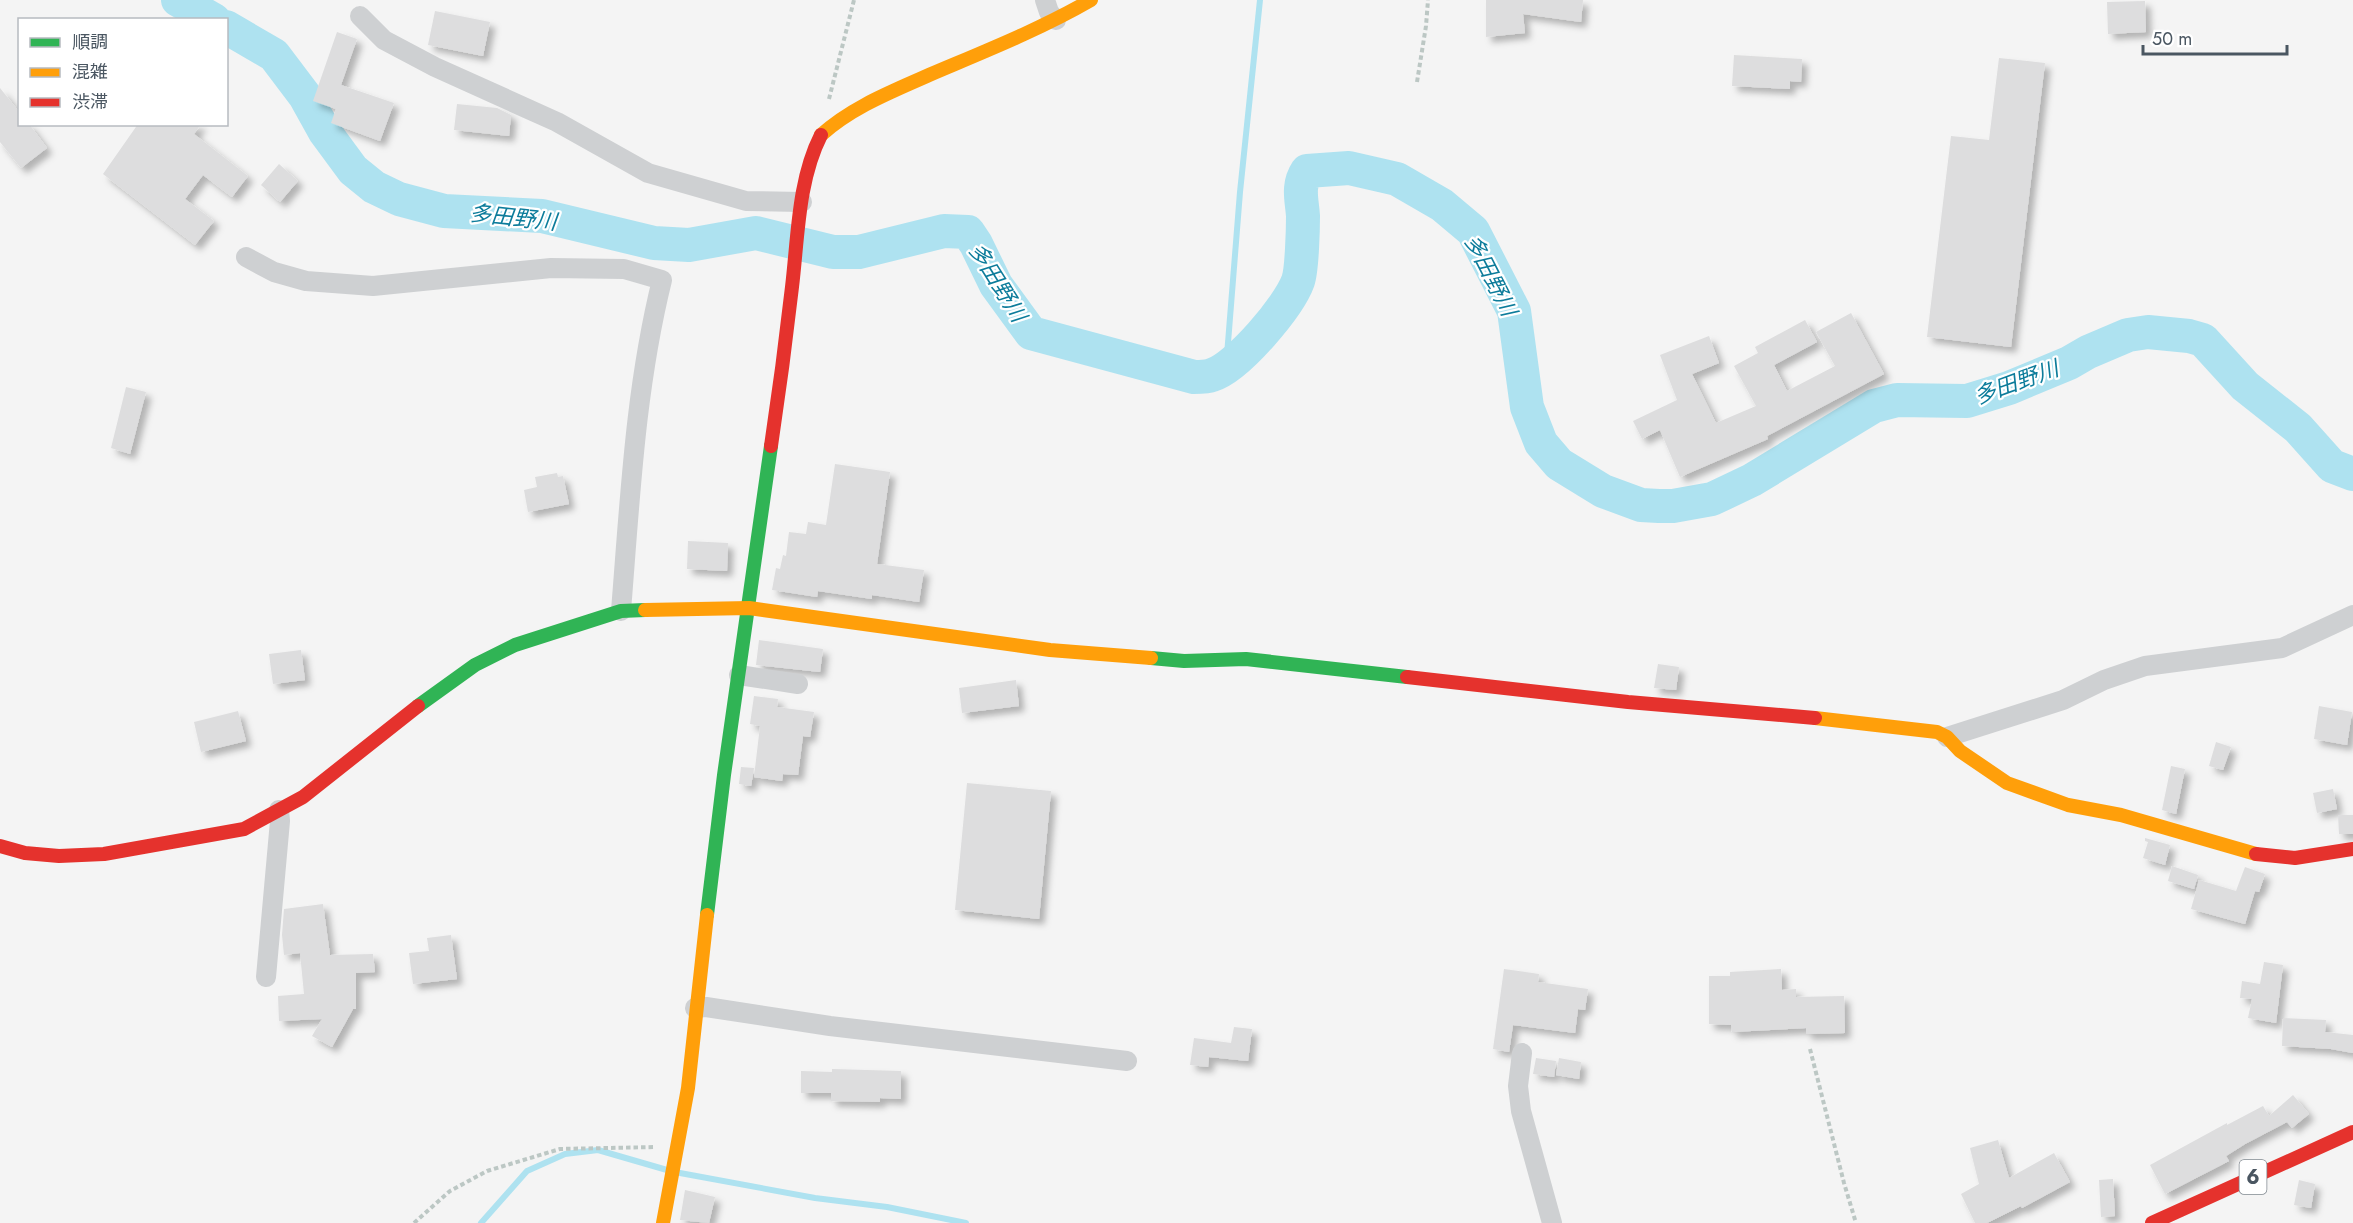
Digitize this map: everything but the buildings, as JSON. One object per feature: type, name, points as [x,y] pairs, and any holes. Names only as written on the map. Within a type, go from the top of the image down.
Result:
[{"type":"street","points":[[1045,0],[1049,12],[1056,20]]},
{"type":"street","points":[[663,1223],[688,1088],[695,1008],[787,335],[802,202],[811,154],[816,141],[824,132],[847,114],[878,98],[1056,20],[1091,0]]},
{"type":"street","points":[[360,16],[384,40],[435,67],[557,122],[648,173],[746,201],[802,202]]},
{"type":"street","points":[[246,257],[274,272],[306,282],[362,285],[552,268],[624,269],[662,280],[649,333],[641,380],[621,611]]},
{"type":"street","points":[[0,846],[25,853],[59,856],[104,854],[243,829],[303,797],[417,707],[475,665],[515,645],[621,611],[749,608],[1050,650],[1184,662],[1246,658],[1628,702],[1860,722],[1937,732],[1947,737],[1960,751],[2007,783],[2068,805],[2121,815],[2264,856],[2295,858],[2353,849]]},
{"type":"street","points":[[1947,737],[2063,700],[2104,680],[2145,666],[2282,648],[2353,615]]},
{"type":"street","points":[[739,675],[798,684]]},
{"type":"street","points":[[266,976],[280,821],[279,810]]},
{"type":"street","points":[[695,1008],[706,1007],[830,1026],[1127,1061]]},
{"type":"street","points":[[1522,1053],[1518,1086],[1521,1111],[1552,1223]]},
{"type":"street","name":"6","points":[[2152,1223],[2353,1132]]},
{"type":"path","points":[[824,132],[824,115],[854,0]]},
{"type":"path","points":[[1417,82],[1428,0]]},
{"type":"path","points":[[1810,1048],[1856,1223]]},
{"type":"path","points":[[414,1223],[450,1191],[487,1171],[560,1149],[678,1147]]},
{"type":"waterway","name":"多田野川","points":[[178,0],[210,18]]},
{"type":"waterway","points":[[1226,368],[1240,192],[1260,0]]},
{"type":"waterway","name":"多田野川","points":[[228,28],[274,55],[305,96],[325,132],[353,170],[374,187],[399,199],[444,211],[542,216],[654,243],[689,245],[756,233],[833,252],[859,252],[944,231],[968,232],[996,285],[1031,333],[1194,377],[1212,375],[1223,370],[1235,360],[1274,320],[1293,292],[1300,268],[1303,216],[1301,188],[1307,171],[1349,168],[1397,179],[1442,205],[1473,231],[1514,311],[1527,407],[1541,443],[1559,464],[1603,491],[1641,505],[1673,506],[1712,499],[1752,480],[1874,406],[1897,400],[1967,401],[2009,388],[2128,335],[2148,332],[2189,336],[2203,340],[2245,386],[2298,428],[2332,466],[2353,474]]},
{"type":"waterway","points":[[481,1223],[527,1171],[565,1154],[598,1150],[667,1170]]},
{"type":"waterway","points":[[680,1173],[815,1198],[887,1207],[966,1223]]},
{"type":"traffic: fast","points":[[707,915],[724,775],[771,446]]},
{"type":"traffic: fast","points":[[418,706],[475,665],[515,645],[621,611],[645,610]]},
{"type":"traffic: fast","points":[[1151,658],[1184,661],[1246,659],[1407,677]]},
{"type":"traffic: slow","points":[[821,135],[846,116],[872,101],[1031,31],[1091,0]]},
{"type":"traffic: slow","points":[[645,610],[749,608],[1050,650],[1151,658]]},
{"type":"traffic: slow","points":[[1815,718],[1937,732],[1947,737],[1960,751],[2007,783],[2068,805],[2121,815],[2256,854]]},
{"type":"traffic: slow","points":[[663,1223],[688,1088],[707,915]]},
{"type":"traffic: jam","points":[[771,446],[803,190],[813,152],[821,135]]},
{"type":"traffic: jam","points":[[1407,677],[1628,702],[1815,718]]},
{"type":"traffic: jam","points":[[0,846],[25,853],[59,856],[104,854],[244,829],[303,797],[418,706]]},
{"type":"traffic: jam","points":[[2256,854],[2295,858],[2353,849]]},
{"type":"traffic: jam","points":[[2152,1223],[2353,1132]]}]
